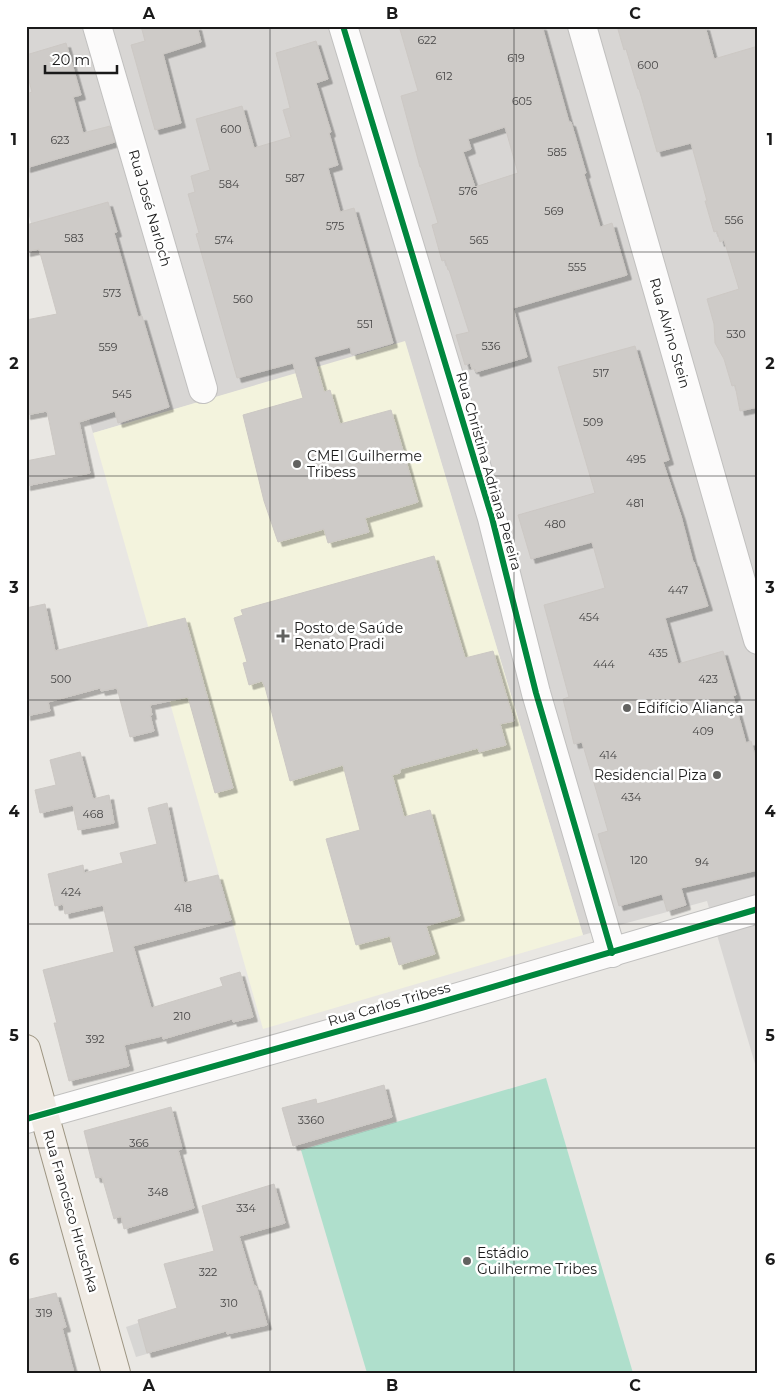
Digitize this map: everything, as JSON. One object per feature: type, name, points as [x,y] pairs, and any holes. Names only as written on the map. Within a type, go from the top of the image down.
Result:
[{"type":"main road","name":"Rua Francisco Hruschka","points":[[26,1049],[35,1117],[116,1373]]},
{"type":"street","name":"Rua José Narloch","points":[[97,26],[202,389]]},
{"type":"street","name":"Rua Christina Adriana Pereira","points":[[343,26],[489,508],[536,692],[612,953]]},
{"type":"street","name":"Rua Alvino Stein","points":[[582,26],[758,640]]},
{"type":"street","name":"Rua Carlos Tribess","points":[[35,1117],[612,953],[758,909]]},
{"type":"shaded area","points":[[26,26],[758,26],[758,1074],[707,901],[583,935],[405,342],[93,433],[26,206]]},
{"type":"shaded area","points":[[405,341],[583,935],[263,1029],[93,433]]},
{"type":"shaded area","points":[[141,1322],[150,1353],[136,1357],[126,1327]]},
{"type":"green space","name":"Estádio Guilherme Tribes","points":[[546,1078],[633,1373],[367,1373],[301,1150]]},
{"type":"building","points":[[141,26],[197,26],[201,42],[163,54],[181,123],[155,130],[131,45],[145,41]]},
{"type":"building","points":[[399,26],[542,26],[569,122],[571,122],[586,173],[584,174],[600,227],[612,223],[627,275],[513,308],[527,357],[476,372],[475,369],[472,369],[470,363],[465,365],[456,335],[469,332],[449,270],[445,260],[442,261],[432,225],[438,223],[420,167],[401,96],[418,91]],"holes":[[[505,127],[518,173],[475,187],[463,152],[471,149],[468,139]]]},
{"type":"building","points":[[617,26],[705,26],[714,59],[758,46],[758,407],[740,411],[735,385],[732,386],[724,359],[715,343],[714,324],[707,299],[739,289],[724,240],[720,242],[717,231],[714,232],[691,143],[657,152],[639,89]]},
{"type":"building","points":[[316,41],[328,79],[316,83],[331,132],[329,133],[338,165],[328,168],[340,212],[354,208],[393,343],[352,355],[350,347],[314,357],[324,392],[330,390],[340,424],[391,410],[418,502],[365,518],[369,532],[328,543],[324,529],[278,542],[264,501],[243,415],[303,398],[293,363],[237,378],[196,234],[199,233],[188,194],[195,192],[191,176],[210,170],[196,119],[242,106],[254,148],[291,137],[283,110],[290,108],[276,53]]},
{"type":"building","points":[[66,43],[81,95],[73,97],[83,133],[110,126],[115,142],[26,168],[26,94],[32,92],[26,70],[26,55]]},
{"type":"building","points":[[108,202],[117,232],[114,233],[138,317],[142,316],[169,407],[118,423],[115,411],[79,422],[90,473],[26,486],[26,461],[56,455],[47,411],[26,415],[26,320],[57,314],[39,249],[26,252],[26,225]]},
{"type":"building","points":[[635,346],[669,460],[663,462],[708,606],[665,618],[678,664],[723,651],[736,695],[733,696],[746,743],[751,741],[758,766],[758,870],[681,888],[686,905],[667,911],[662,894],[619,906],[598,834],[608,831],[582,742],[574,744],[563,699],[569,697],[544,605],[605,588],[592,542],[531,559],[518,515],[595,493],[558,367]]},
{"type":"building","points":[[434,556],[465,658],[493,651],[514,721],[500,724],[506,745],[479,752],[478,748],[400,769],[400,773],[392,775],[404,817],[430,810],[460,916],[426,926],[435,954],[399,965],[390,936],[356,945],[326,839],[360,830],[343,765],[290,781],[265,687],[262,681],[249,685],[243,663],[247,662],[234,618],[243,615],[241,610]]},
{"type":"building","points":[[45,604],[55,651],[185,618],[233,788],[215,793],[188,697],[150,705],[152,715],[150,715],[154,731],[130,737],[117,688],[101,691],[100,688],[48,702],[50,711],[26,716],[26,608]]},
{"type":"building","points":[[80,752],[93,799],[109,795],[114,823],[78,830],[73,805],[40,813],[35,790],[56,785],[50,760]]},
{"type":"building","points":[[167,803],[184,883],[218,875],[231,920],[133,946],[151,1008],[223,986],[220,978],[240,972],[253,1017],[233,1022],[232,1019],[163,1039],[162,1036],[124,1045],[129,1066],[69,1081],[54,1023],[57,1023],[43,970],[114,952],[103,905],[65,914],[63,904],[55,906],[48,874],[83,865],[84,873],[123,863],[120,853],[157,844],[148,808]]},
{"type":"building","points":[[384,1085],[392,1117],[293,1146],[282,1108],[316,1099],[317,1104]]},
{"type":"building","points":[[171,1107],[182,1149],[178,1150],[194,1208],[124,1229],[121,1216],[114,1219],[102,1177],[96,1178],[84,1131]]},
{"type":"building","points":[[274,1184],[285,1223],[239,1236],[267,1325],[227,1334],[226,1331],[147,1353],[138,1320],[177,1308],[164,1264],[214,1251],[202,1206]]},
{"type":"building","points":[[56,1293],[66,1327],[62,1328],[74,1373],[26,1373],[26,1300]]},
{"type":"cycle path","points":[[343,26],[492,518],[536,693],[612,953]]},
{"type":"cycle path","points":[[26,1119],[421,1008],[758,909]]},
{"type":"place","name":"CMEI Guilherme Tribess","points":[[297,464]]},
{"type":"place","name":"Posto de Saúde Renato Pradi","points":[[283,636]]},
{"type":"place","name":"Edifício Aliança","points":[[627,708]]},
{"type":"place","name":"Residencial Piza","points":[[717,775]]},
{"type":"place","name":"Estádio Guilherme Tribes","points":[[467,1261]]}]
